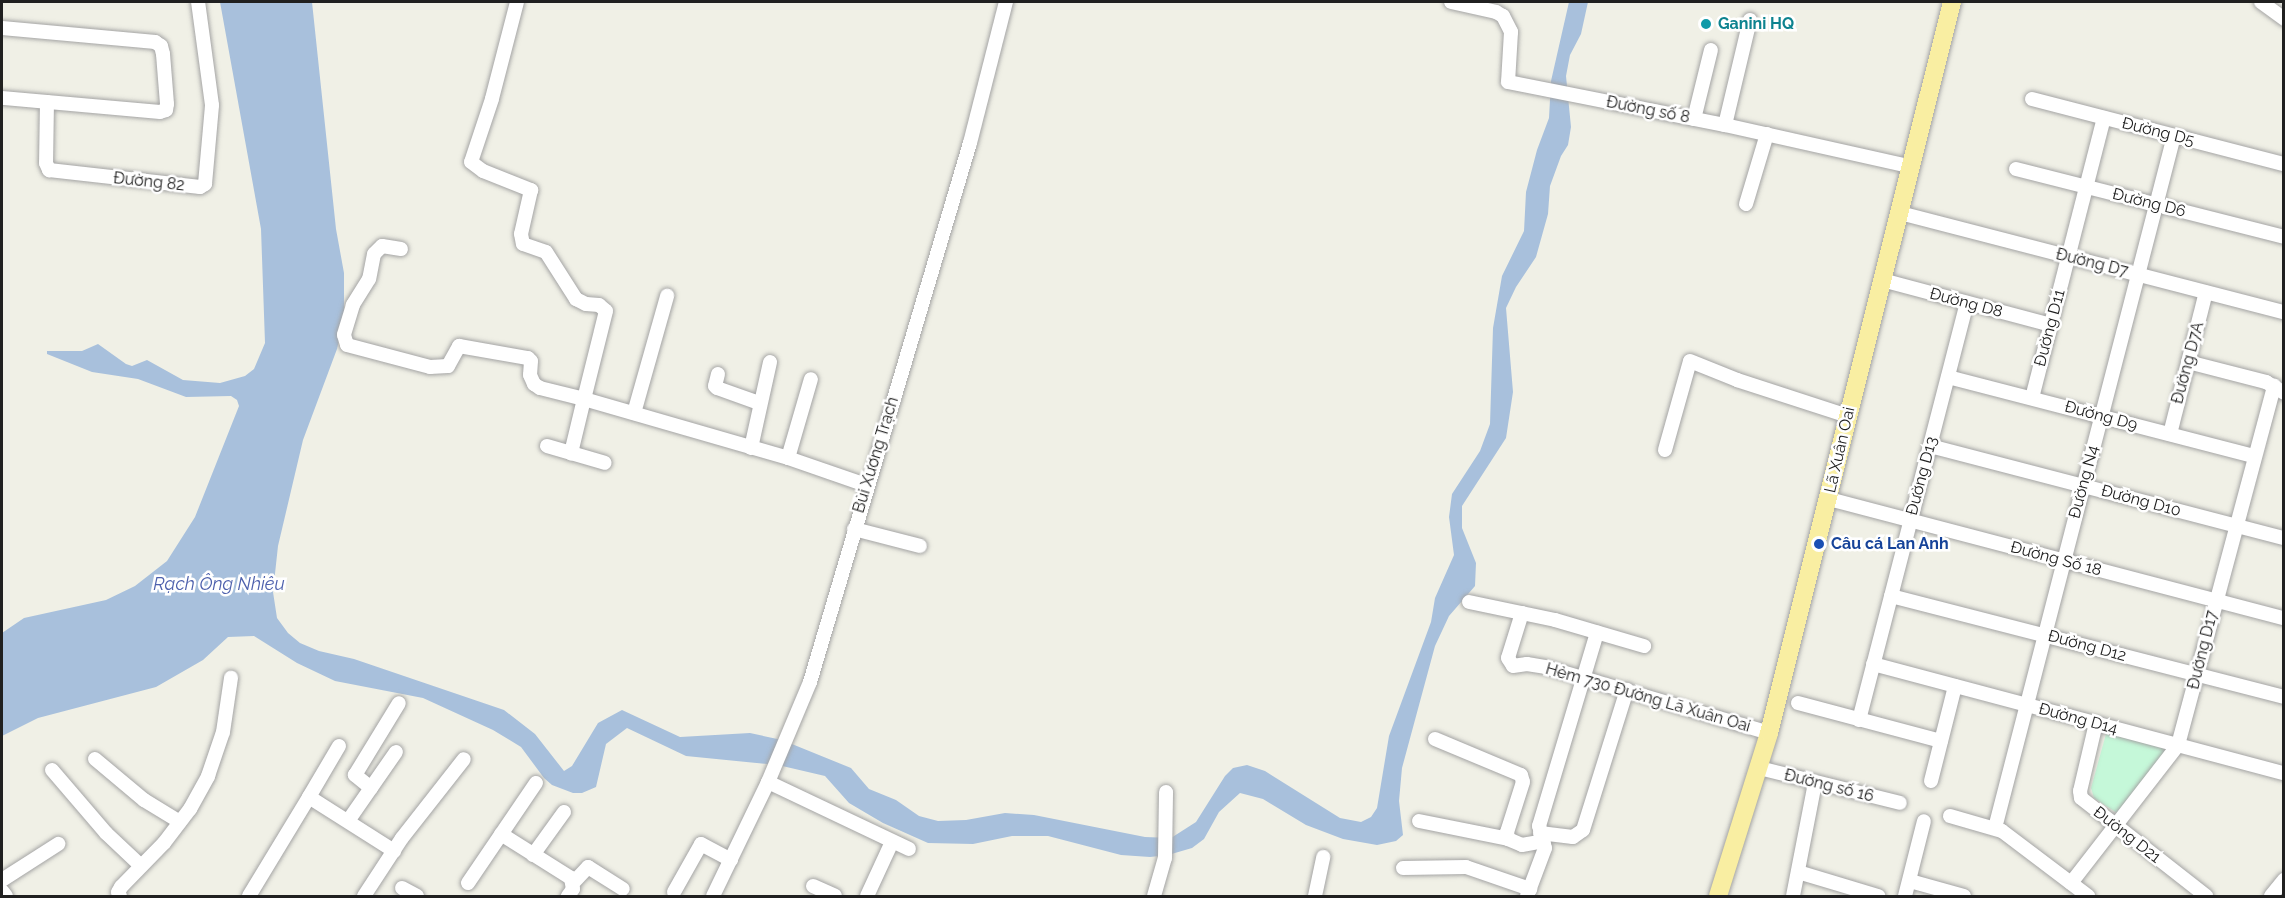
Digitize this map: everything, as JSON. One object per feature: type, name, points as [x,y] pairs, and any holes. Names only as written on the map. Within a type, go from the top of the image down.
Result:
[{"type":"main road","name":"Lã Xuân Oai","points":[[1718,897],[1769,733],[1900,213],[1909,166],[1952,2]]},
{"type":"street","name":"Đường 82","points":[[47,102],[46,163],[49,170],[200,187],[205,184],[212,105],[198,2]]},
{"type":"street","points":[[517,2],[494,90],[471,162],[483,171],[528,187],[531,193],[521,234],[523,244],[546,252],[576,299],[586,304],[599,305],[606,311],[571,453]]},
{"type":"street","name":"Bùi Xương Trạch","points":[[713,897],[771,778],[810,682],[866,486],[970,143],[1006,2]]},
{"type":"street","name":"Đường số 8","points":[[1451,2],[1496,12],[1503,16],[1511,32],[1506,80],[1571,96],[1725,125],[1909,166]]},
{"type":"street","points":[[2261,2],[2283,19]]},
{"type":"street","points":[[1725,125],[1750,20]]},
{"type":"street","points":[[2,28],[155,42],[161,46],[166,110],[2,98]]},
{"type":"street","points":[[1694,119],[1711,50]]},
{"type":"street","name":"Đường D5","points":[[2032,99],[2283,164]]},
{"type":"street","name":"Đường D11","points":[[2032,398],[2104,118]]},
{"type":"street","points":[[1746,204],[1767,134]]},
{"type":"street","name":"Đường N4","points":[[1995,828],[2174,136]]},
{"type":"street","name":"Đường D6","points":[[2016,169],[2283,237]]},
{"type":"street","name":"Đường D7","points":[[1900,213],[2283,312]]},
{"type":"street","points":[[401,249],[382,246],[374,255],[369,279],[352,305],[344,335],[347,345],[430,367],[448,366],[459,346],[528,358],[532,364],[530,375],[534,384],[540,388],[788,458],[866,486]]},
{"type":"street","name":"Đường D8","points":[[1882,280],[2051,326]]},
{"type":"street","name":"Đường D7A","points":[[2170,434],[2206,292]]},
{"type":"street","points":[[634,413],[667,296]]},
{"type":"street","name":"Đường D13","points":[[1859,720],[1967,303]]},
{"type":"street","points":[[1665,450],[1690,361],[1737,380],[1848,416]]},
{"type":"street","points":[[751,448],[759,403],[770,362]]},
{"type":"street","points":[[2188,362],[2278,389]]},
{"type":"street","points":[[718,374],[715,386],[717,388],[759,403]]},
{"type":"street","name":"Đường D9","points":[[1948,376],[2254,456]]},
{"type":"street","points":[[788,458],[812,379]]},
{"type":"street","name":"Đường D17","points":[[2071,884],[2178,745],[2254,456],[2278,389]]},
{"type":"street","points":[[547,446],[605,463]]},
{"type":"street","name":"Đường D10","points":[[1930,446],[2283,538]]},
{"type":"street","name":"Đường Số 18","points":[[1829,499],[2283,618]]},
{"type":"street","points":[[854,529],[920,546]]},
{"type":"street","name":"Đường D12","points":[[1891,596],[2283,698]]},
{"type":"street","points":[[1469,602],[1522,613],[1644,646]]},
{"type":"street","name":"Hẻm 730 Đường Lã Xuân Oai","points":[[1522,613],[1508,658],[1509,663],[1517,667],[1527,664],[1545,667],[1769,733]]},
{"type":"street","points":[[1403,868],[1466,867],[1528,893],[1544,853],[1539,826],[1596,633]]},
{"type":"street","name":"Đường D14","points":[[1873,664],[2283,773]]},
{"type":"street","points":[[119,894],[180,822],[215,761],[223,732],[231,678]]},
{"type":"street","points":[[1931,781],[1955,686]]},
{"type":"street","points":[[1419,821],[1508,839],[1522,845],[1542,837],[1574,837],[1583,830],[1627,690]]},
{"type":"street","points":[[371,788],[355,775],[399,703]]},
{"type":"street","points":[[1798,704],[1941,741]]},
{"type":"street","name":"Đường D21","points":[[2096,723],[2079,795],[2083,802],[2206,897]]},
{"type":"street","points":[[1435,739],[1521,775],[1523,782],[1507,832],[1508,839]]},
{"type":"street","points":[[249,897],[339,746]]},
{"type":"street","points":[[348,821],[396,752]]},
{"type":"street","points":[[96,759],[144,800],[180,822]]},
{"type":"street","points":[[364,897],[394,851],[464,759]]},
{"type":"street","name":"Đường số 16","points":[[1759,768],[1900,803]]},
{"type":"street","points":[[52,770],[106,832],[141,866]]},
{"type":"street","points":[[771,778],[909,849]]},
{"type":"street","points":[[468,883],[536,783]]},
{"type":"street","points":[[1793,897],[1815,783]]},
{"type":"street","points":[[1154,897],[1164,862],[1166,792]]},
{"type":"street","points":[[309,797],[394,851]]},
{"type":"street","points":[[534,855],[564,812]]},
{"type":"street","points":[[1950,816],[2006,832],[2088,897]]},
{"type":"street","points":[[1905,897],[1924,821]]},
{"type":"street","points":[[501,834],[571,878],[573,883]]},
{"type":"street","points":[[867,897],[892,842]]},
{"type":"street","points":[[2,880],[58,844]]},
{"type":"street","points":[[674,892],[700,844],[731,860]]},
{"type":"street","points":[[1315,897],[1323,857]]},
{"type":"street","points":[[568,897],[573,883],[588,867],[623,889]]},
{"type":"street","points":[[1798,872],[1846,892],[1878,897]]},
{"type":"street","points":[[2271,897],[2283,880]]},
{"type":"street","points":[[1910,881],[1964,897]]},
{"type":"street","points":[[813,886],[835,897]]},
{"type":"street","points":[[402,888],[417,897]]},
{"type":"street","points":[[2,891],[6,897]]},
{"type":"green space","points":[[2106,734],[2168,747],[2117,813],[2094,798],[2091,788]]},
{"type":"water","name":"Rạch Ông Nhiêu","points":[[220,2],[312,2],[336,229],[344,273],[344,319],[337,349],[303,440],[278,546],[273,592],[277,618],[288,633],[300,643],[319,651],[354,659],[504,710],[535,734],[564,771],[572,766],[598,723],[622,710],[680,737],[750,733],[782,740],[851,768],[869,789],[896,800],[919,816],[938,821],[966,820],[1005,813],[1034,815],[1145,837],[1171,838],[1196,822],[1225,776],[1233,768],[1247,765],[1265,771],[1340,818],[1361,822],[1371,817],[1377,808],[1389,736],[1431,622],[1435,598],[1454,555],[1449,517],[1452,494],[1480,451],[1490,424],[1493,328],[1502,276],[1524,231],[1526,192],[1537,150],[1549,118],[1551,81],[1569,2],[1588,2],[1581,34],[1570,55],[1566,76],[1571,127],[1568,145],[1561,156],[1550,186],[1548,214],[1536,257],[1516,287],[1506,308],[1513,392],[1506,438],[1462,506],[1462,528],[1476,563],[1475,586],[1449,616],[1435,646],[1402,768],[1399,801],[1403,835],[1396,841],[1377,845],[1343,839],[1306,825],[1263,799],[1240,793],[1219,812],[1204,839],[1192,848],[1168,855],[1150,857],[1121,855],[1048,836],[1012,836],[973,844],[928,843],[883,823],[849,803],[825,776],[778,765],[686,756],[627,728],[606,744],[596,787],[582,793],[573,793],[552,785],[521,747],[493,730],[423,698],[335,681],[297,663],[254,636],[228,637],[203,660],[156,687],[38,718],[2,736],[2,633],[24,618],[106,600],[135,586],[167,561],[195,517],[239,406],[237,400],[231,396],[186,397],[138,379],[92,372],[47,354],[47,351],[82,351],[98,344],[132,366],[147,360],[183,380],[220,383],[245,376],[254,369],[265,343],[261,229]]},
{"type":"place","name":"Ganini HQ","points":[[1706,24]]},
{"type":"place","name":"Câu cá Lan Anh","points":[[1819,544]]}]
